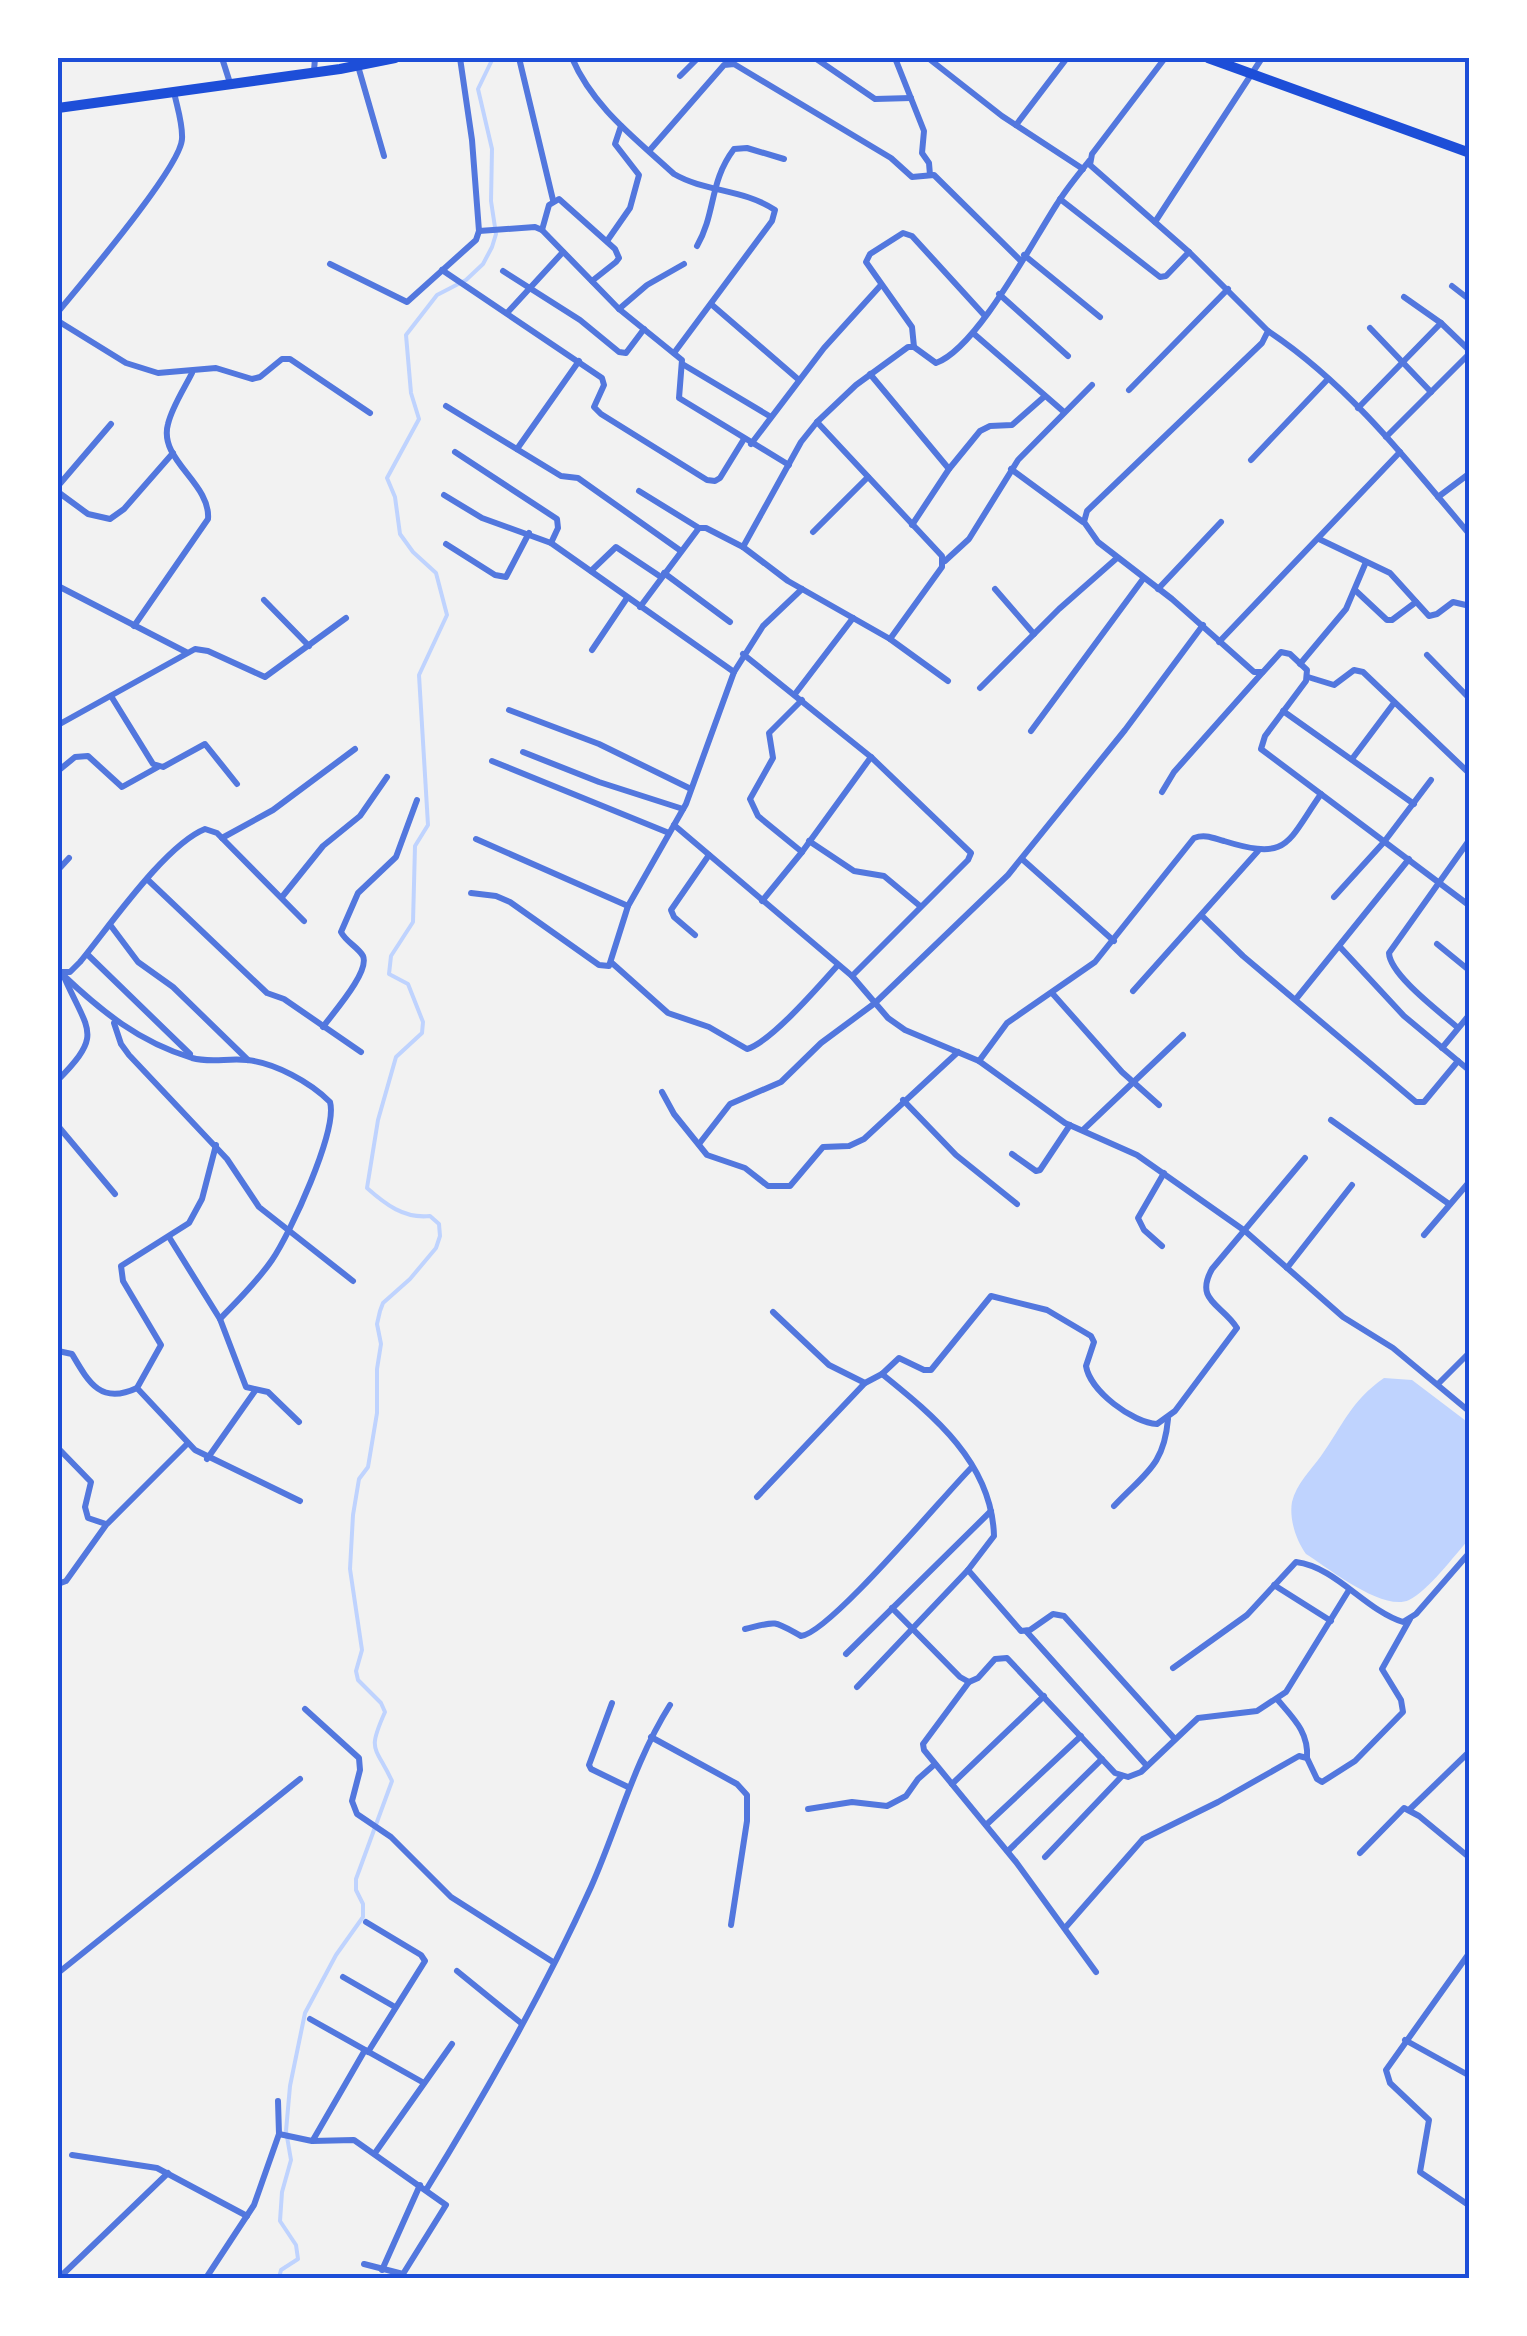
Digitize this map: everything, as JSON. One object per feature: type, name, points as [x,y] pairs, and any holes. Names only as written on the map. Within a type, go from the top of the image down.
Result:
[{"type":"main road","points":[[58,108],[394,58]]},
{"type":"main road","points":[[1208,58],[1470,153]]},
{"type":"street","points":[[222,58],[230,83]]},
{"type":"street","points":[[314,72],[315,58]]},
{"type":"street","points":[[460,58],[483,232]]},
{"type":"street","points":[[519,58],[553,200],[542,230]]},
{"type":"street","points":[[572,58],[586,88],[621,126],[686,181],[714,186],[770,206],[776,214],[674,353]]},
{"type":"street","points":[[680,76],[698,58]]},
{"type":"street","points":[[815,58],[874,99],[911,98]]},
{"type":"street","points":[[895,58],[924,131],[921,150],[930,175],[950,189],[1022,258],[1100,317]]},
{"type":"street","points":[[928,58],[1082,169]]},
{"type":"street","points":[[1016,125],[1066,58]]},
{"type":"street","points":[[985,316],[907,233],[866,257],[868,268],[912,327],[914,347],[936,363],[948,358],[973,333],[985,316],[1060,199],[1164,58]]},
{"type":"street","points":[[1154,222],[1262,58]]},
{"type":"street","points":[[649,151],[725,60],[891,158],[912,177],[930,175]]},
{"type":"street","points":[[358,66],[384,156]]},
{"type":"street","points":[[58,312],[174,160],[182,138],[174,91]]},
{"type":"street","points":[[607,241],[630,208],[639,176],[616,144],[621,126]]},
{"type":"street","points":[[696,246],[708,224],[714,186],[731,152],[740,147],[784,159]]},
{"type":"street","points":[[1090,160],[1102,180],[1188,252],[1268,331],[1301,353],[1328,378],[1400,452],[1470,535]]},
{"type":"street","points":[[1060,199],[1160,277],[1166,276],[1188,252]]},
{"type":"street","points":[[553,200],[566,203],[616,249],[619,258],[592,281]]},
{"type":"street","points":[[330,264],[406,302],[483,232],[535,227],[684,365],[771,418]]},
{"type":"street","points":[[506,313],[563,252]]},
{"type":"street","points":[[620,309],[647,285],[684,264]]},
{"type":"street","points":[[442,270],[605,382],[594,403],[598,412],[707,480],[716,481],[824,348],[881,285]]},
{"type":"street","points":[[504,271],[622,353],[630,349],[644,329]]},
{"type":"street","points":[[1452,286],[1470,300]]},
{"type":"street","points":[[1129,390],[1228,289]]},
{"type":"street","points":[[999,294],[1068,356]]},
{"type":"street","points":[[1386,437],[1470,352],[1441,323],[1404,297]]},
{"type":"street","points":[[711,304],[799,380]]},
{"type":"street","points":[[58,321],[126,364],[158,374],[222,368],[256,379],[287,358],[370,413]]},
{"type":"street","points":[[1358,408],[1441,323]]},
{"type":"street","points":[[1370,328],[1431,392]]},
{"type":"street","points":[[1084,522],[1086,511],[1262,343],[1268,331]]},
{"type":"street","points":[[973,333],[1064,412]]},
{"type":"street","points":[[742,547],[801,442],[817,422],[870,374],[900,351],[914,347]]},
{"type":"street","points":[[517,449],[579,361]]},
{"type":"street","points":[[684,365],[679,398],[789,465]]},
{"type":"street","points":[[134,626],[208,518],[204,497],[173,453],[166,433],[193,372]]},
{"type":"street","points":[[870,374],[949,469]]},
{"type":"street","points":[[1251,460],[1328,378]]},
{"type":"street","points":[[890,639],[945,562],[969,539],[1012,469],[1092,385]]},
{"type":"street","points":[[912,525],[980,431],[990,426],[1012,425],[1045,396]]},
{"type":"street","points":[[446,406],[561,476],[578,478],[681,550]]},
{"type":"street","points":[[817,422],[945,562]]},
{"type":"street","points":[[111,424],[58,489],[88,514],[110,518],[124,509],[173,453]]},
{"type":"street","points":[[455,452],[557,519],[558,528],[551,543]]},
{"type":"street","points":[[1219,642],[1400,452]]},
{"type":"street","points":[[1012,469],[1084,522],[1098,542],[1203,625],[1250,670],[1263,672]]},
{"type":"street","points":[[1438,498],[1470,473]]},
{"type":"street","points":[[812,532],[868,478]]},
{"type":"street","points":[[640,491],[699,528],[742,547],[802,589],[890,639],[948,681]]},
{"type":"street","points":[[444,495],[482,518],[551,543],[734,672]]},
{"type":"street","points":[[1158,588],[1221,522]]},
{"type":"street","points":[[640,607],[699,528]]},
{"type":"street","points":[[446,544],[495,576],[506,578],[528,533]]},
{"type":"street","points":[[1319,539],[1398,580],[1433,616],[1453,602],[1470,606]]},
{"type":"street","points":[[591,572],[616,546],[730,622]]},
{"type":"street","points":[[980,688],[1117,558]]},
{"type":"street","points":[[1300,664],[1346,609],[1366,562]]},
{"type":"street","points":[[1031,730],[1143,579]]},
{"type":"street","points":[[58,586],[187,652]]},
{"type":"street","points":[[612,963],[628,906],[683,810],[743,654],[764,626],[802,589]]},
{"type":"street","points":[[995,589],[1034,634]]},
{"type":"street","points":[[1354,590],[1387,620],[1416,602]]},
{"type":"street","points":[[592,650],[627,598]]},
{"type":"street","points":[[264,600],[309,646]]},
{"type":"street","points":[[58,726],[195,649],[265,677],[346,618]]},
{"type":"street","points":[[802,852],[758,816],[750,799],[772,758],[769,734],[852,618]]},
{"type":"street","points":[[698,1144],[730,1104],[781,1082],[821,1043],[875,1003],[1022,859],[1203,625]]},
{"type":"street","points":[[1162,792],[1174,772],[1282,652],[1307,670],[1308,677],[1260,743],[1261,749],[1470,906]]},
{"type":"street","points":[[743,654],[871,756],[971,853],[852,976]]},
{"type":"street","points":[[1427,655],[1470,699]]},
{"type":"street","points":[[1308,677],[1334,685],[1357,669],[1470,774]]},
{"type":"street","points":[[110,696],[158,766]]},
{"type":"street","points":[[1352,759],[1394,703]]},
{"type":"street","points":[[509,710],[599,744],[691,789]]},
{"type":"street","points":[[1283,711],[1414,804]]},
{"type":"street","points":[[58,771],[74,757],[88,756],[122,788],[205,744],[237,784]]},
{"type":"street","points":[[222,838],[274,810],[354,749]]},
{"type":"street","points":[[524,752],[683,810]]},
{"type":"street","points":[[762,901],[871,756]]},
{"type":"street","points":[[492,761],[672,829],[709,855],[852,976],[888,1018],[905,1030],[979,1061],[1052,1116],[1137,1154],[1244,1231],[1342,1318],[1393,1348],[1470,1412]]},
{"type":"street","points":[[282,898],[323,846],[360,816],[387,777]]},
{"type":"street","points":[[1334,898],[1384,842],[1431,780]]},
{"type":"street","points":[[979,1061],[1007,1023],[1095,962],[1194,838],[1209,836],[1258,852],[1282,848],[1320,794]]},
{"type":"street","points":[[323,1026],[364,964],[362,955],[344,939],[344,924],[358,892],[396,857],[417,800]]},
{"type":"street","points":[[60,973],[70,972],[186,838],[198,831],[211,829],[222,838],[304,921]]},
{"type":"street","points":[[1458,1028],[1404,979],[1389,960],[1391,948],[1470,839]]},
{"type":"street","points":[[476,840],[628,906]]},
{"type":"street","points":[[809,841],[854,871],[884,876],[920,906]]},
{"type":"street","points":[[1133,991],[1258,852]]},
{"type":"street","points":[[694,935],[671,914],[709,855]]},
{"type":"street","points":[[58,870],[69,858]]},
{"type":"street","points":[[1022,859],[1114,940]]},
{"type":"street","points":[[1296,999],[1409,859]]},
{"type":"street","points":[[148,880],[267,993],[284,1000],[361,1052]]},
{"type":"street","points":[[471,893],[502,897],[600,965],[612,963]]},
{"type":"street","points":[[1202,916],[1242,956],[1416,1102],[1424,1102],[1458,1061]]},
{"type":"street","points":[[110,925],[138,962],[173,987],[249,1060]]},
{"type":"street","points":[[1438,944],[1470,971]]},
{"type":"street","points":[[1340,946],[1404,1016],[1470,1070]]},
{"type":"street","points":[[87,954],[194,1058]]},
{"type":"street","points":[[612,963],[668,1012],[710,1027],[746,1049],[757,1046],[838,965]]},
{"type":"street","points":[[60,973],[114,1021],[194,1058],[249,1060],[278,1070],[322,1094],[332,1107],[331,1122],[289,1234],[252,1286],[220,1319]]},
{"type":"street","points":[[58,1080],[86,1050],[88,1039],[60,973]]},
{"type":"street","points":[[1052,993],[1159,1105]]},
{"type":"street","points":[[1442,1048],[1470,1014]]},
{"type":"street","points":[[114,1021],[129,1056],[216,1145],[258,1207],[353,1281]]},
{"type":"street","points":[[1082,1130],[1183,1035]]},
{"type":"street","points":[[662,1092],[674,1114],[707,1154],[745,1168],[763,1184],[784,1188],[796,1181],[818,1150],[857,1143],[958,1052]]},
{"type":"street","points":[[903,1100],[956,1154],[1017,1204]]},
{"type":"street","points":[[1331,1120],[1449,1204]]},
{"type":"street","points":[[1012,1154],[1040,1170],[1070,1125]]},
{"type":"street","points":[[58,1126],[115,1194]]},
{"type":"street","points":[[58,1352],[72,1354],[90,1382],[110,1395],[137,1388],[161,1345],[123,1280],[121,1266],[190,1222],[198,1211],[216,1145]]},
{"type":"street","points":[[757,1497],[865,1383],[892,1362],[906,1359],[931,1370],[992,1296],[1047,1310],[1080,1326],[1094,1342],[1086,1366],[1096,1386],[1142,1422],[1157,1424],[1168,1417],[1237,1328],[1207,1295],[1205,1287],[1212,1269],[1305,1158]]},
{"type":"street","points":[[1162,1246],[1144,1230],[1138,1218],[1164,1174]]},
{"type":"street","points":[[1424,1235],[1470,1180]]},
{"type":"street","points":[[1287,1268],[1352,1185]]},
{"type":"street","points":[[169,1238],[220,1319],[246,1387],[268,1392],[298,1422]]},
{"type":"street","points":[[773,1312],[829,1364],[865,1383]]},
{"type":"street","points":[[1438,1384],[1470,1352]]},
{"type":"street","points":[[858,1688],[992,1541],[992,1510],[972,1466],[949,1431],[884,1372]]},
{"type":"street","points":[[137,1388],[187,1444],[207,1458],[300,1501]]},
{"type":"street","points":[[207,1458],[255,1391]]},
{"type":"street","points":[[1114,1506],[1160,1457],[1168,1417]]},
{"type":"street","points":[[58,1584],[66,1581],[106,1524],[187,1444]]},
{"type":"street","points":[[58,1448],[91,1482],[85,1507],[88,1518],[106,1524]]},
{"type":"street","points":[[745,1629],[772,1622],[802,1636],[813,1633],[972,1466]]},
{"type":"street","points":[[846,1654],[992,1510]]},
{"type":"street","points":[[1277,1699],[1302,1729],[1308,1745],[1306,1758],[1317,1779],[1326,1782],[1355,1761],[1397,1721],[1404,1706],[1382,1669],[1410,1620],[1470,1552]]},
{"type":"street","points":[[1462,1561],[1470,1570]]},
{"type":"street","points":[[1173,1668],[1248,1615],[1296,1562],[1313,1566],[1398,1621],[1410,1620]]},
{"type":"street","points":[[968,1570],[1017,1630],[1026,1631],[1053,1614],[1064,1616],[1174,1738]]},
{"type":"street","points":[[1274,1585],[1331,1621]]},
{"type":"street","points":[[1096,1972],[1008,1851],[935,1764],[923,1744],[969,1682],[1000,1656],[1014,1664],[1102,1759],[1122,1776],[1134,1776],[1198,1718],[1257,1711],[1293,1686],[1349,1590]]},
{"type":"street","points":[[892,1608],[969,1682]]},
{"type":"street","points":[[1026,1631],[1147,1766]]},
{"type":"street","points":[[952,1784],[1044,1696]]},
{"type":"street","points":[[612,1702],[589,1764],[591,1769],[628,1788]]},
{"type":"street","points":[[382,2270],[423,2188],[521,2024],[553,1962],[591,1885],[651,1737],[670,1705]]},
{"type":"street","points":[[305,1709],[360,1758],[352,1806],[459,1903],[553,1962]]},
{"type":"street","points":[[986,1825],[1081,1736]]},
{"type":"street","points":[[651,1737],[737,1784],[747,1795],[747,1821],[731,1926]]},
{"type":"street","points":[[1360,1853],[1400,1811],[1409,1810],[1470,1750]]},
{"type":"street","points":[[1064,1928],[1144,1838],[1218,1802],[1292,1759],[1306,1758]]},
{"type":"street","points":[[1008,1851],[1102,1759]]},
{"type":"street","points":[[808,1809],[852,1802],[887,1806],[906,1796],[935,1764]]},
{"type":"street","points":[[1044,1857],[1122,1776]]},
{"type":"street","points":[[58,1972],[300,1778]]},
{"type":"street","points":[[1409,1810],[1470,1858]]},
{"type":"street","points":[[312,2140],[425,1958],[366,1922]]},
{"type":"street","points":[[1470,1952],[1391,2060],[1386,2076],[1429,2120],[1420,2172],[1470,2206]]},
{"type":"street","points":[[457,1971],[521,2024]]},
{"type":"street","points":[[343,1977],[396,2007]]},
{"type":"street","points":[[310,2019],[424,2083]]},
{"type":"street","points":[[1406,2040],[1470,2076]]},
{"type":"street","points":[[375,2153],[452,2044]]},
{"type":"street","points":[[206,2278],[257,2198],[268,2158],[284,2135],[278,2101]]},
{"type":"street","points":[[284,2135],[312,2140],[349,2138],[446,2207],[403,2274],[364,2264]]},
{"type":"street","points":[[72,2155],[131,2162],[168,2172],[247,2216]]},
{"type":"street","points":[[59,2278],[168,2172]]},
{"type":"water","points":[[1384,1378],[1412,1380],[1470,1424],[1469,1539],[1424,1589],[1409,1600],[1398,1602],[1356,1587],[1306,1554],[1296,1536],[1292,1515],[1292,1502],[1300,1483],[1355,1405]]},
{"type":"waterway","points":[[279,2278],[281,2270],[298,2259],[296,2245],[280,2221],[282,2192],[291,2160],[286,2131],[290,2086],[305,2013],[336,1955],[363,1917],[356,1879],[392,1781],[375,1748],[385,1712],[358,1680],[356,1671],[362,1650],[350,1569],[359,1479],[368,1467],[377,1413],[381,1344],[377,1324],[383,1303],[410,1279],[436,1248],[440,1236],[439,1224],[430,1216],[403,1213],[367,1188],[378,1120],[396,1057],[422,1033],[423,1022],[408,984],[389,974],[391,956],[413,922],[415,846],[428,825],[419,675],[447,615],[436,573],[400,534],[395,497],[387,478],[419,419],[411,393],[406,335],[437,295],[466,280],[483,264],[496,234],[491,201],[492,149],[478,89],[493,58]]}]
